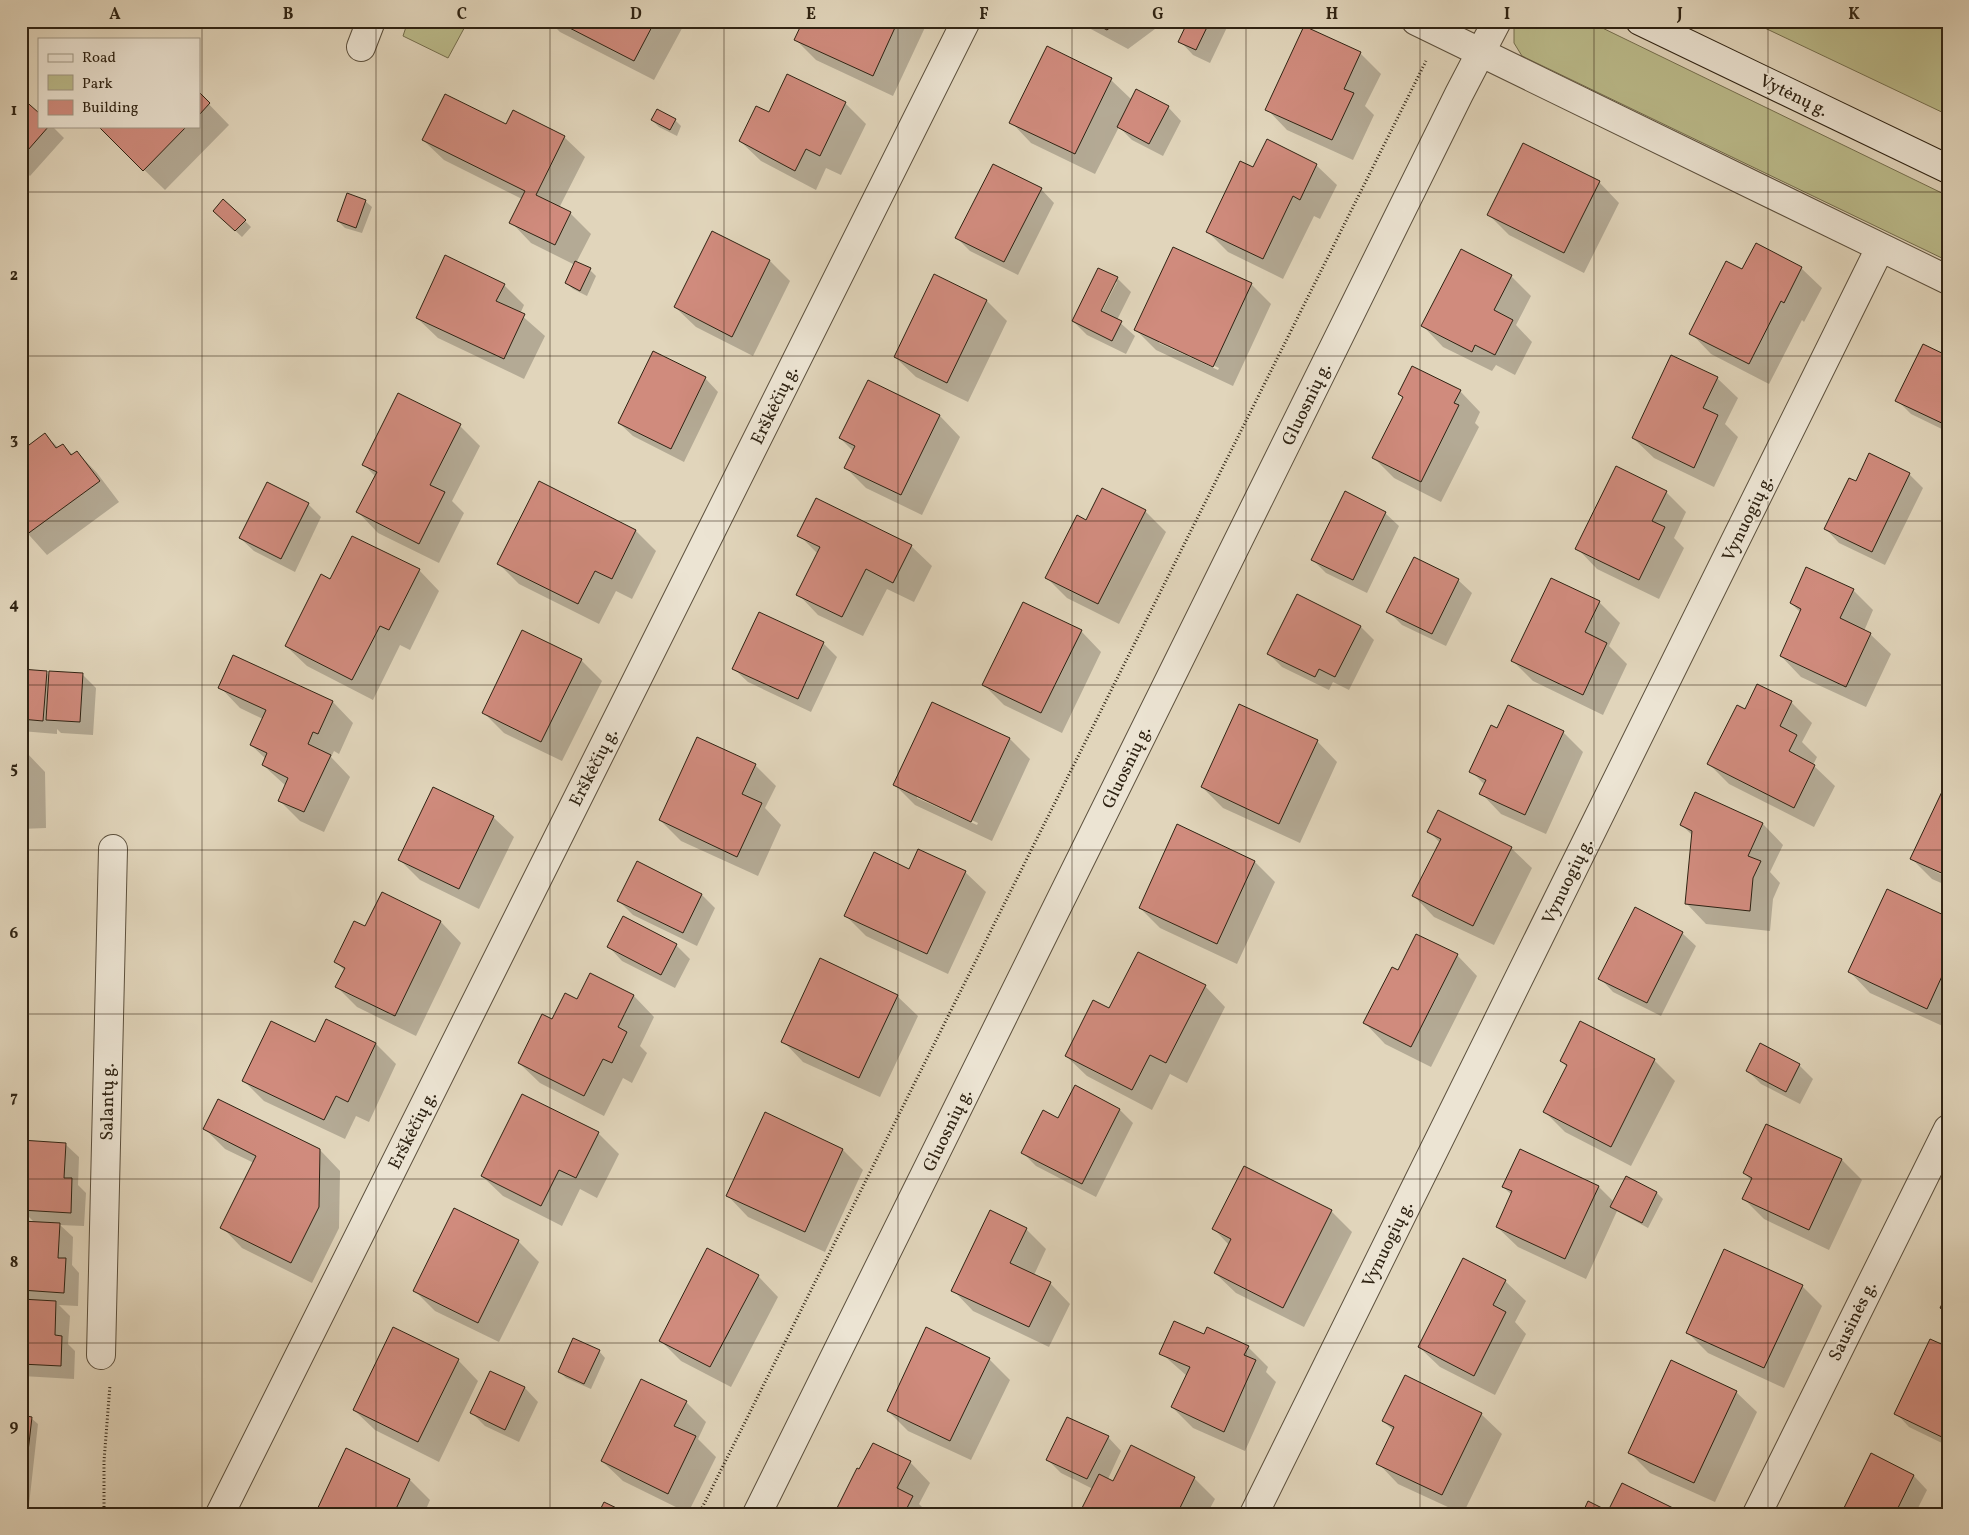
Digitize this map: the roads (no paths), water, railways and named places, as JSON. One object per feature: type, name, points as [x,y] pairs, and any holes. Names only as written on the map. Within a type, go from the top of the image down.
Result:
[{"type":"street","points":[[361,47],[371,21]]},
{"type":"street","name":"Erškėčių g.","points":[[220,1514],[966,21]]},
{"type":"street","points":[[1416,21],[1948,280]]},
{"type":"street","name":"Gluosnių g.","points":[[757,1514],[1497,21]]},
{"type":"street","name":"Vytėnų g.","points":[[1640,21],[1948,170]]},
{"type":"street","name":"Vynuogių g.","points":[[1254,1514],[1880,248]]},
{"type":"street","name":"Salantų g.","points":[[101,1355],[113,849]]},
{"type":"street","name":"Sausinės g.","points":[[1757,1514],[1948,1129]]}]
